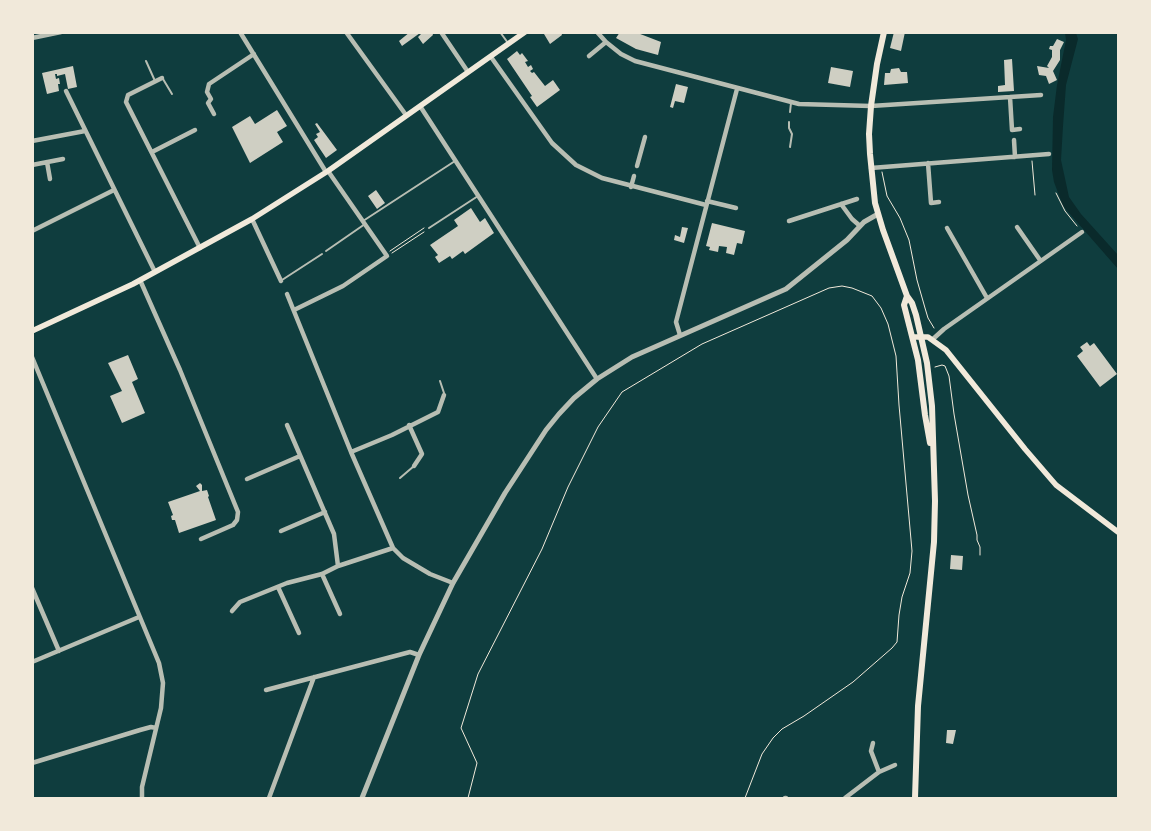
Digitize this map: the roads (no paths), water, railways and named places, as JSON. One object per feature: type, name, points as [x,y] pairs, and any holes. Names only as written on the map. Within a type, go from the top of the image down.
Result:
[{"type":"main road","points":[[32,330],[140,280],[252,219],[327,172],[525,32]]},
{"type":"main road","points":[[884,32],[871,106],[869,134],[871,168],[878,214],[907,296],[912,303],[921,337],[932,406],[936,501],[934,542],[918,706],[915,798]]},
{"type":"main road","points":[[907,296],[904,305],[918,360],[925,415],[934,461]]},
{"type":"main road","points":[[913,337],[933,339],[950,354],[1014,436],[1056,485],[1118,532]]},
{"type":"street","points":[[32,38],[61,32]]},
{"type":"street","points":[[240,32],[312,150],[387,256],[343,286],[294,310]]},
{"type":"street","points":[[346,32],[406,115]]},
{"type":"street","points":[[440,32],[468,72]]},
{"type":"street","points":[[597,32],[621,54],[635,61],[791,103],[871,106],[1041,95]]},
{"type":"street","points":[[589,56],[606,42]]},
{"type":"street","points":[[214,114],[208,103],[211,99],[207,92],[209,84],[254,54]]},
{"type":"street","points":[[491,57],[552,143],[576,165],[589,172],[632,186],[736,208]]},
{"type":"street","points":[[162,78],[128,95],[126,102],[200,248]]},
{"type":"street","points":[[680,336],[676,322],[737,89]]},
{"type":"street","points":[[66,91],[155,272]]},
{"type":"street","points":[[1010,97],[1012,130],[1020,129]]},
{"type":"street","points":[[420,106],[597,379]]},
{"type":"street","points":[[152,152],[195,130]]},
{"type":"street","points":[[32,141],[85,131]]},
{"type":"street","points":[[637,166],[644,137]]},
{"type":"street","points":[[1014,140],[1015,157]]},
{"type":"street","points":[[871,168],[1048,154]]},
{"type":"street","points":[[32,165],[63,158]]},
{"type":"street","points":[[47,162],[50,179]]},
{"type":"street","points":[[928,164],[932,203],[939,202]]},
{"type":"street","points":[[632,186],[634,176]]},
{"type":"street","points":[[32,231],[114,190]]},
{"type":"street","points":[[789,221],[857,199]]},
{"type":"street","points":[[841,204],[860,226]]},
{"type":"street","points":[[362,798],[419,655],[453,583],[505,493],[546,430],[574,398],[597,379],[632,357],[786,289],[840,246],[867,219],[878,214]]},
{"type":"street","points":[[252,219],[281,281]]},
{"type":"street","points":[[1017,227],[1040,260]]},
{"type":"street","points":[[947,228],[988,298]]},
{"type":"street","points":[[933,339],[944,329],[1040,260],[1082,232]]},
{"type":"street","points":[[140,280],[180,370],[238,512],[237,520],[233,525],[201,539]]},
{"type":"street","points":[[287,294],[351,452],[394,548],[404,558],[430,574],[453,583]]},
{"type":"street","points":[[32,356],[159,663],[163,683],[161,708],[142,787],[142,798]]},
{"type":"street","points":[[351,452],[392,435],[438,412],[444,395]]},
{"type":"street","points":[[287,425],[334,534],[338,566]]},
{"type":"street","points":[[409,425],[422,454],[414,466]]},
{"type":"street","points":[[247,479],[300,456]]},
{"type":"street","points":[[281,531],[324,512]]},
{"type":"street","points":[[232,612],[240,602],[278,587],[322,574],[338,566],[394,548]]},
{"type":"street","points":[[322,574],[340,614]]},
{"type":"street","points":[[278,587],[299,633]]},
{"type":"street","points":[[32,588],[58,651]]},
{"type":"street","points":[[32,662],[140,618]]},
{"type":"street","points":[[266,690],[410,652],[419,655]]},
{"type":"street","points":[[269,798],[314,677]]},
{"type":"street","points":[[32,763],[140,730],[156,728]]},
{"type":"street","points":[[873,743],[871,751],[879,772]]},
{"type":"street","points":[[845,798],[879,772],[895,765]]},
{"type":"lane","points":[[500,32],[509,44]]},
{"type":"lane","points":[[146,61],[154,81]]},
{"type":"lane","points":[[162,78],[172,94]]},
{"type":"lane","points":[[790,112],[791,103]]},
{"type":"lane","points":[[789,122],[792,134],[790,147]]},
{"type":"lane","points":[[326,251],[455,160]]},
{"type":"lane","points":[[429,228],[478,196]]},
{"type":"lane","points":[[281,281],[322,254]]},
{"type":"lane","points":[[440,381],[444,395]]},
{"type":"lane","points":[[400,478],[414,466]]},
{"type":"water","points":[[1065,33],[1076,33],[1078,39],[1066,85],[1061,160],[1069,197],[1081,214],[1118,255],[1118,269],[1063,206],[1054,182],[1052,170],[1053,117],[1066,40]]}]
